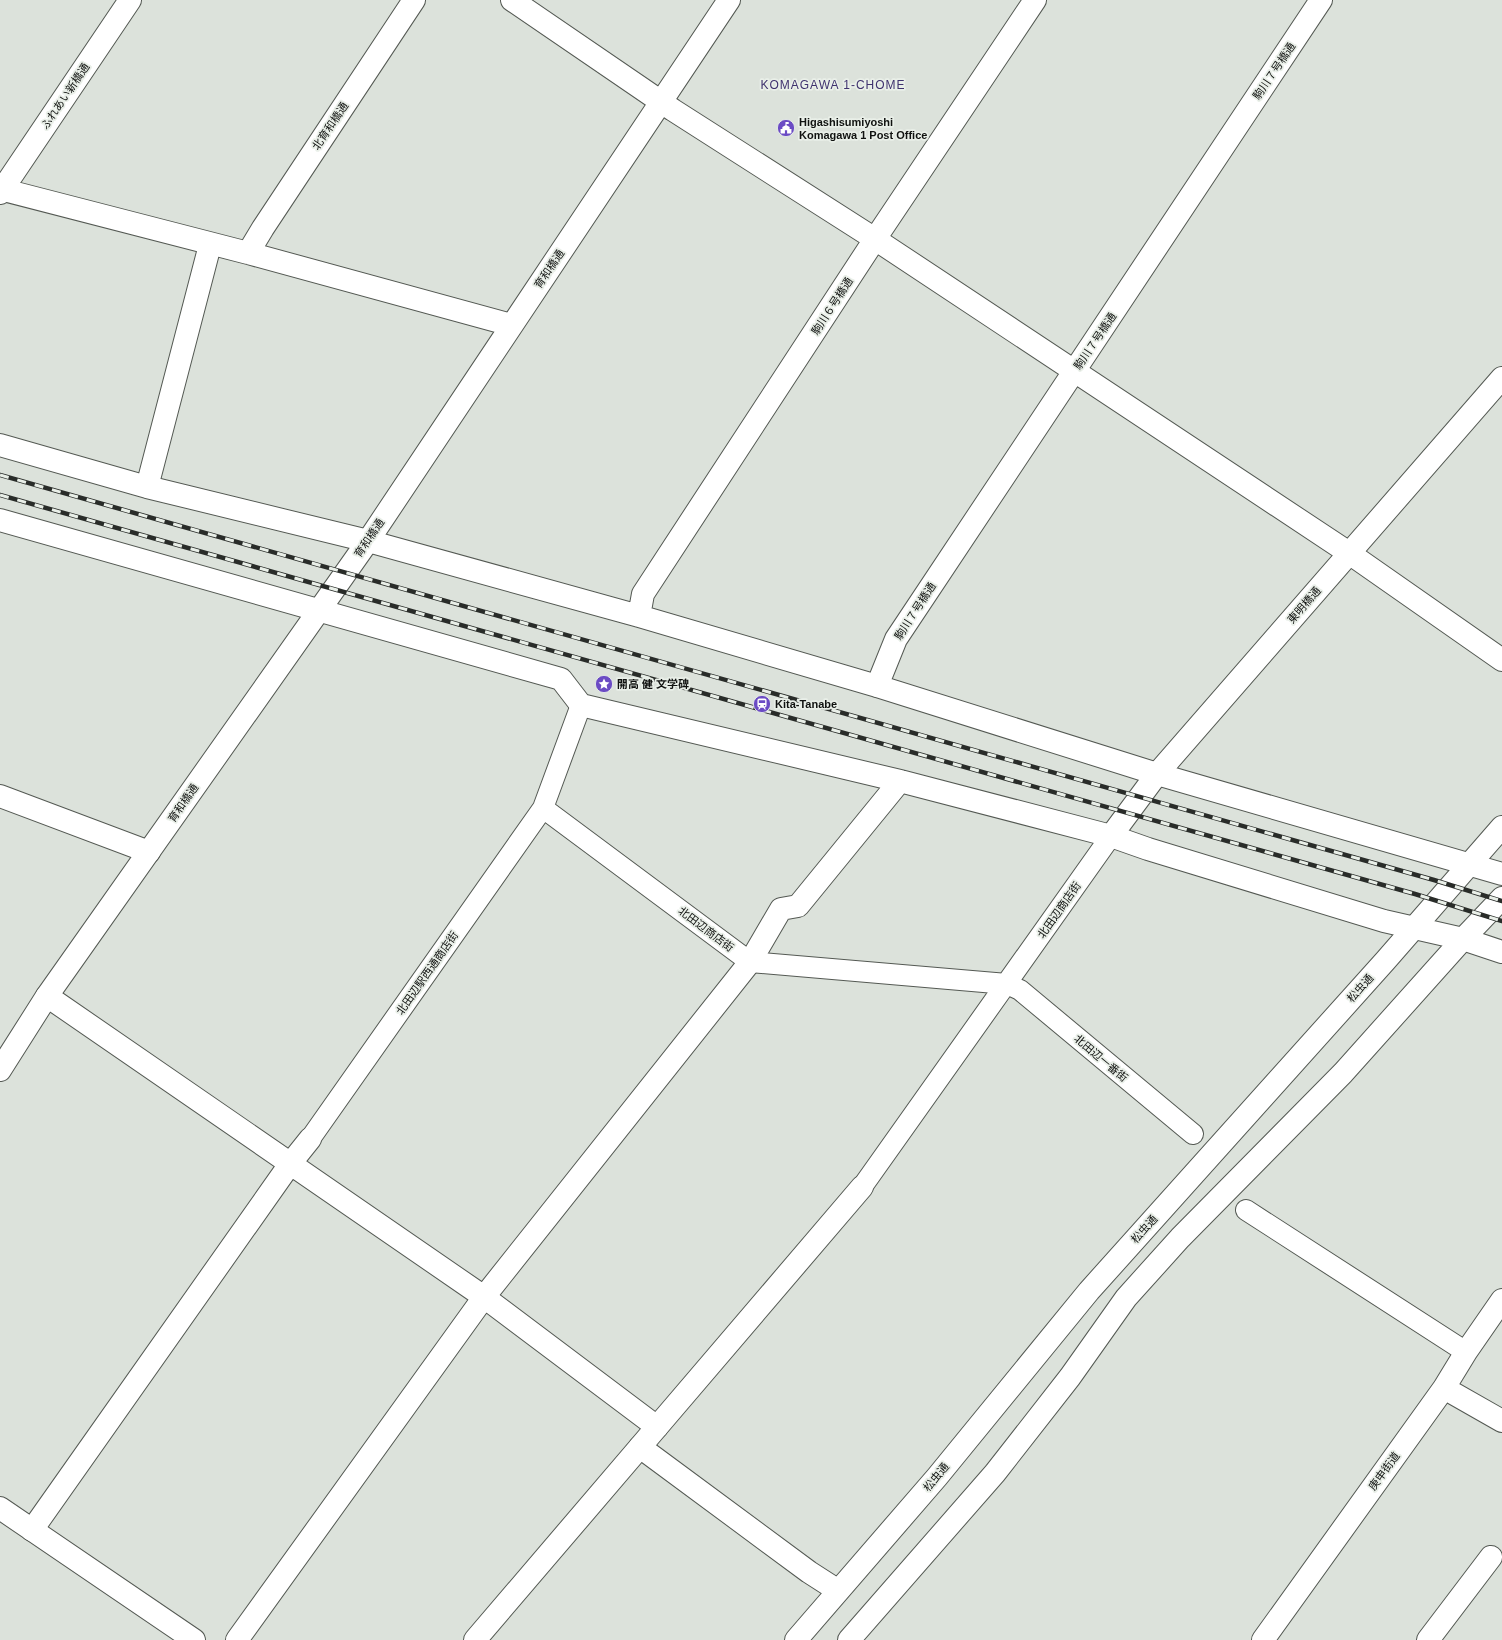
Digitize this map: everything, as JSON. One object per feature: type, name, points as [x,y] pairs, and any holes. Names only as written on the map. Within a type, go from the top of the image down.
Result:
[{"type":"street","name":"ふれあい新橋通","points":[[1,191],[130,0]]},
{"type":"street","name":"北育和橋通","points":[[248,253],[414,0]]},
{"type":"street","points":[[512,0],[662,102],[875,239],[1349,553],[1502,660]]},
{"type":"street","name":"育和橋通","points":[[0,1070],[47,996],[368,541],[729,0]]},
{"type":"street","name":"駒川６号橋通","points":[[639,616],[643,594],[875,239],[1035,0]]},
{"type":"street","name":"駒川７号橋通","points":[[876,686],[896,639],[1321,0]]},
{"type":"street","points":[[1,191],[210,245],[248,253],[511,325]]},
{"type":"street","points":[[147,487],[210,245]]},
{"type":"street","name":"東明橋通","points":[[1111,836],[1156,774],[1502,378]]},
{"type":"street","points":[[0,445],[147,487],[368,541],[639,616],[876,686],[1156,774],[1502,874]]},
{"type":"street","points":[[0,520],[561,679],[581,705],[900,781],[1111,836],[1148,849],[1384,921],[1463,939],[1502,952]]},
{"type":"street","points":[[543,808],[581,705]]},
{"type":"street","points":[[236,1640],[484,1297],[750,962],[781,909],[798,906],[900,781]]},
{"type":"street","points":[[0,796],[149,852]]},
{"type":"street","name":"北田辺商店街","points":[[543,808],[750,962]]},
{"type":"street","name":"北田辺駅西通商店街","points":[[310,1139],[543,808]]},
{"type":"street","name":"松虫通","points":[[796,1640],[937,1477],[1089,1291],[1414,928],[1502,827]]},
{"type":"street","name":"北田辺商店街","points":[[862,1187],[1111,836]]},
{"type":"street","points":[[849,1640],[995,1473],[1070,1377],[1126,1298],[1180,1238],[1343,1073],[1463,939],[1502,898]]},
{"type":"street","points":[[750,962],[1007,984]]},
{"type":"street","name":"北田辺一番街","points":[[1007,984],[1020,990],[1193,1134]]},
{"type":"street","points":[[47,996],[484,1297],[657,1427]]},
{"type":"street","points":[[32,1530],[290,1164],[310,1139]]},
{"type":"street","points":[[475,1640],[862,1187]]},
{"type":"street","points":[[1246,1210],[1466,1352]]},
{"type":"street","name":"庚申街道","points":[[1263,1640],[1444,1388],[1466,1352],[1502,1300]]},
{"type":"street","points":[[1444,1388],[1502,1421]]},
{"type":"street","points":[[640,1447],[809,1572],[838,1590]]},
{"type":"street","points":[[0,1508],[194,1640]]},
{"type":"street","points":[[1428,1640],[1490,1557]]},
{"type":"railway","points":[[0,475],[1434,880],[1502,901]]},
{"type":"railway","points":[[0,495],[1415,894],[1502,921]]},
{"type":"place","name":"Higashisumiyoshi Komagawa 1 Post Office","points":[[786,128]]},
{"type":"place","name":"開高 健 文学碑","points":[[604,684]]},
{"type":"place","name":"Kita-Tanabe","points":[[762,704]]},
{"type":"district","name":"KOMAGAWA 1-CHOME","points":[[833,85]]}]
